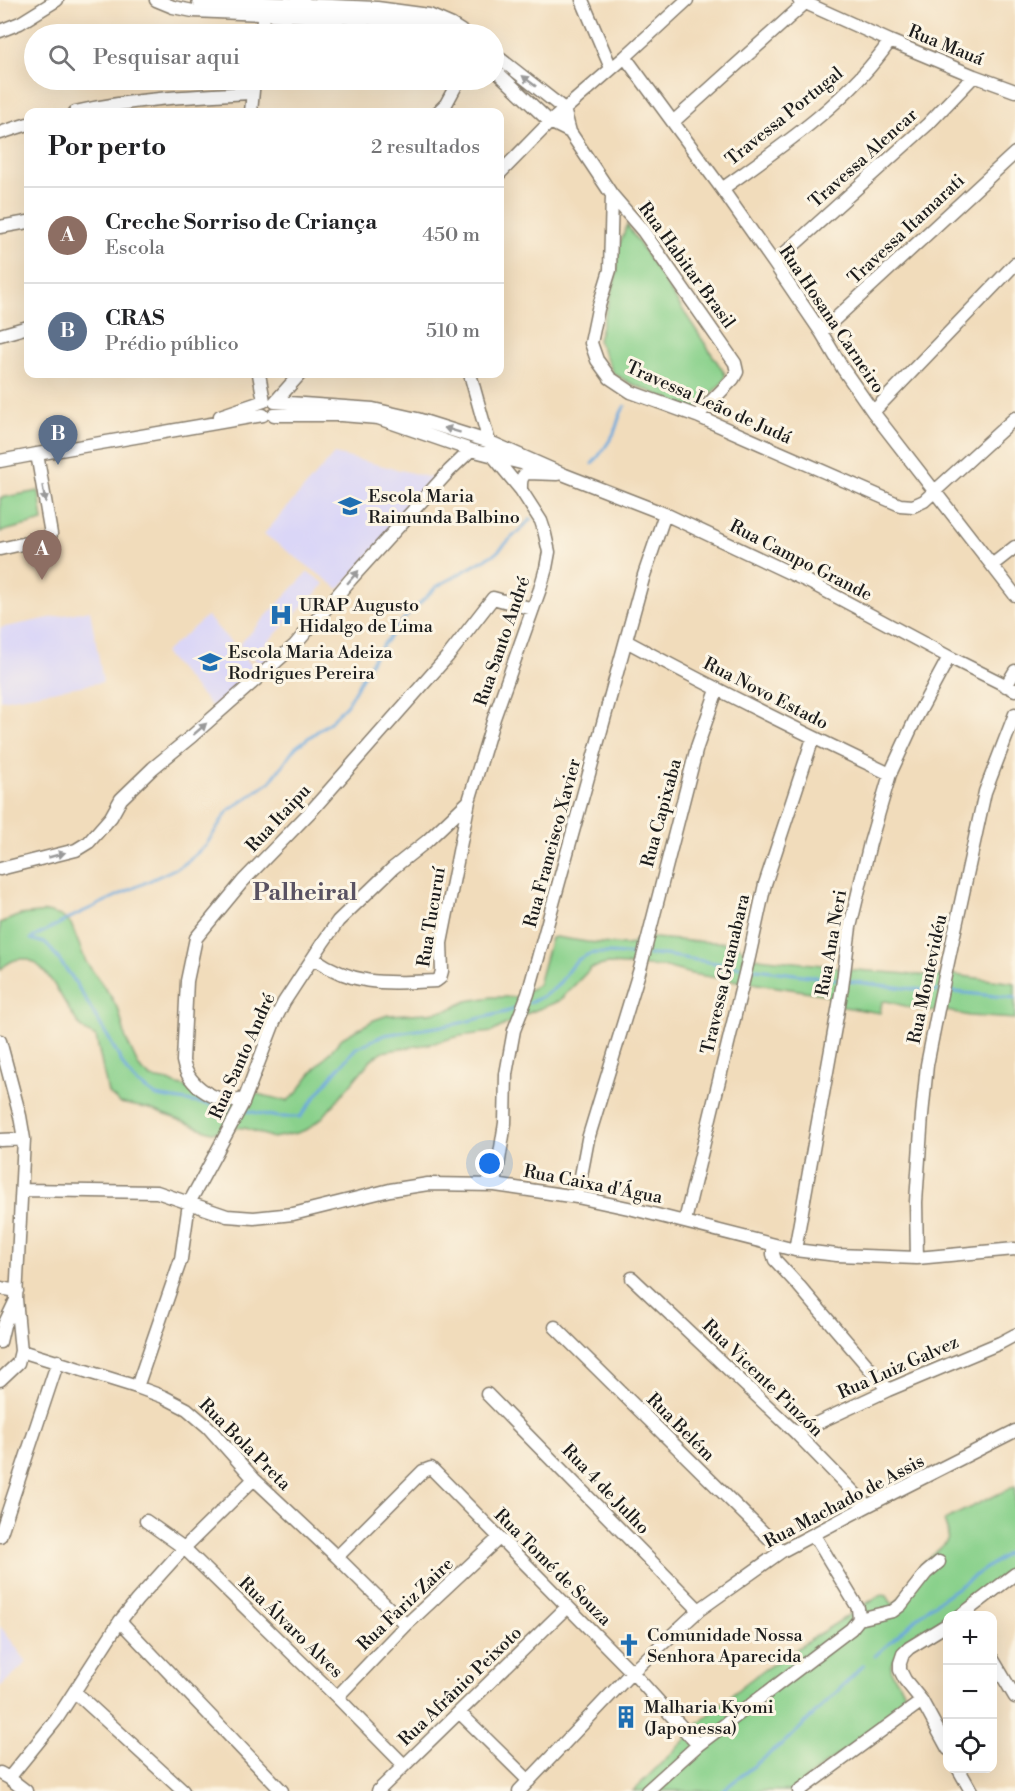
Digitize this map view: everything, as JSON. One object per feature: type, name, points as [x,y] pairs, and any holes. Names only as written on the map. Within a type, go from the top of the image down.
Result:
[{"type":"street","points":[[0,31],[20,23],[57,0]]},
{"type":"street","points":[[156,0],[192,11],[396,20],[419,24]]},
{"type":"street","points":[[198,0],[387,9],[429,15],[450,24]]},
{"type":"street","points":[[582,0],[611,68]]},
{"type":"street","points":[[504,169],[564,109],[687,0]]},
{"type":"street","points":[[673,122],[802,2]]},
{"type":"street","name":"Rua Mauá","points":[[802,2],[890,41],[1015,91]]},
{"type":"street","points":[[262,24],[264,14]]},
{"type":"street","name":"Travessa Portugal","points":[[722,189],[775,151],[839,98],[882,53],[890,41]]},
{"type":"street","name":"Rua Hosana Carneiro","points":[[625,57],[774,263],[873,412],[1015,595]]},
{"type":"street","points":[[504,62],[564,109]]},
{"type":"street","name":"Travessa Alencar","points":[[774,263],[928,124],[974,76]]},
{"type":"street","name":"Rua Habitar Brasil","points":[[504,78],[550,122],[570,132]]},
{"type":"street","points":[[251,108],[252,90]]},
{"type":"street","points":[[442,108],[454,90]]},
{"type":"street","points":[[95,108],[188,96],[252,93]]},
{"type":"street","name":"Rua Habitar Brasil","points":[[564,109],[570,132],[612,195],[643,231],[735,363],[737,372],[733,380],[697,416]]},
{"type":"street","points":[[0,133],[24,125]]},
{"type":"street","name":"Travessa Itamarati","points":[[821,332],[1015,153]]},
{"type":"street","name":"Travessa Leão de Judá","points":[[612,195],[610,270],[591,343],[597,360],[610,378],[631,392],[697,416],[900,505],[913,506],[924,501],[1015,418]]},
{"type":"street","points":[[0,227],[24,223]]},
{"type":"street","points":[[873,412],[1015,264]]},
{"type":"street","points":[[0,335],[24,328]]},
{"type":"street","points":[[261,378],[269,401]]},
{"type":"street","points":[[268,415],[260,408],[295,378]]},
{"type":"street","points":[[471,378],[493,456]]},
{"type":"street","name":"Rua Campo Grande","points":[[191,427],[269,401],[373,409],[417,419],[490,442],[565,475],[665,514],[809,582],[1011,688]]},
{"type":"street","name":"Rua Campo Grande","points":[[191,427],[268,415],[341,415],[378,418],[471,450],[565,475]]},
{"type":"street","points":[[0,461],[191,427]]},
{"type":"street","points":[[0,869],[76,850],[89,842],[111,817],[122,800],[153,768],[295,645],[351,579],[449,471],[471,450]]},
{"type":"street","points":[[0,549],[44,539],[51,534],[37,453]]},
{"type":"street","name":"Rua Santo André","points":[[137,1387],[181,1259],[189,1203],[243,1101],[284,1002],[338,921],[393,868],[427,841],[469,801],[494,718],[533,609],[549,552],[541,521],[521,490],[493,456]]},
{"type":"street","points":[[521,490],[521,481],[527,473],[565,475]]},
{"type":"street","name":"Rua Francisco Xavier","points":[[495,1185],[505,1123],[506,1074],[516,1025],[527,996],[644,575],[665,514]]},
{"type":"street","points":[[992,565],[1015,547]]},
{"type":"street","name":"Rua Itaipu","points":[[243,1101],[218,1099],[201,1089],[188,1076],[184,1068],[187,981],[196,938],[243,881],[313,808],[412,698],[494,598],[533,609]]},
{"type":"street","name":"Rua Novo Estado","points":[[626,641],[717,690],[891,774]]},
{"type":"street","name":"Rua Ana Neri","points":[[795,1250],[842,988],[850,927],[870,843],[891,774],[915,720],[949,657]]},
{"type":"street","points":[[1011,688],[1015,671]]},
{"type":"street","name":"Rua Capixaba","points":[[577,1197],[588,1139],[646,947],[697,747],[717,690]]},
{"type":"street","name":"Rua Montevidéu","points":[[917,1258],[916,1202],[927,1065],[984,792],[1015,714]]},
{"type":"street","name":"Travessa Guanabara","points":[[685,1221],[765,884],[813,738]]},
{"type":"street","name":"Rua Tucuruí","points":[[313,958],[335,972],[360,981],[383,983],[436,981],[440,978],[441,943],[469,801]]},
{"type":"street","points":[[0,1041],[24,1139],[16,1295],[21,1351],[18,1363],[0,1380]]},
{"type":"street","points":[[0,1140],[24,1139]]},
{"type":"street","name":"Rua Caixa d'Água","points":[[22,1190],[157,1192],[227,1216],[254,1218],[293,1214],[390,1190],[428,1184],[495,1185],[577,1197],[685,1221],[795,1250],[837,1255],[917,1258],[1015,1249]]},
{"type":"street","points":[[773,1245],[772,1254],[775,1260],[888,1390]]},
{"type":"street","name":"Rua Vicente Pinzón","points":[[632,1278],[796,1433],[867,1506]]},
{"type":"street","points":[[0,1288],[16,1295]]},
{"type":"street","points":[[0,1342],[16,1295]]},
{"type":"street","points":[[4,1325],[20,1330]]},
{"type":"street","name":"Rua Belém","points":[[555,1327],[782,1551]]},
{"type":"street","name":"Rua Luiz Galvez","points":[[796,1433],[1015,1335]]},
{"type":"street","name":"Rua Bola Preta","points":[[21,1351],[137,1387],[187,1409],[208,1427],[254,1479],[406,1625]]},
{"type":"street","points":[[0,1536],[58,1361]]},
{"type":"street","points":[[0,1364],[13,1369]]},
{"type":"street","name":"Rua 4 de Julho","points":[[487,1394],[699,1610]]},
{"type":"street","name":"Rua Machado de Assis","points":[[519,1791],[632,1672],[699,1610],[782,1551],[1015,1431]]},
{"type":"street","name":"Rua Tomé de Souza","points":[[337,1557],[423,1471],[431,1468],[632,1672],[698,1745]]},
{"type":"street","points":[[26,1791],[5,1775],[56,1720],[120,1621],[184,1548],[254,1479]]},
{"type":"street","name":"Rua Álvaro Alves","points":[[146,1521],[184,1548],[404,1765]]},
{"type":"street","points":[[814,1535],[858,1608],[859,1619]]},
{"type":"street","name":"Rua Fariz Zaire","points":[[337,1697],[406,1625],[500,1538]]},
{"type":"street","points":[[647,1791],[698,1745],[851,1629],[859,1619],[893,1611],[901,1605],[926,1573],[939,1562]]},
{"type":"street","points":[[969,1611],[1015,1574]]},
{"type":"street","name":"Rua Afrânio Peixoto","points":[[378,1791],[567,1607]]},
{"type":"street","points":[[120,1621],[282,1791]]},
{"type":"street","points":[[943,1627],[909,1648],[903,1654],[900,1663],[900,1670],[905,1680],[922,1701],[943,1740]]},
{"type":"street","points":[[997,1665],[1015,1697]]},
{"type":"street","points":[[75,1692],[183,1791]]},
{"type":"street","points":[[799,1791],[922,1701]]},
{"type":"street","points":[[459,1712],[529,1781]]},
{"type":"street","points":[[960,1773],[966,1789]]},
{"type":"shaded area","name":"Escola Maria Raimunda Balbino","points":[[334,454],[437,479],[339,589],[264,534]]},
{"type":"shaded area","name":"URAP Augusto Hidalgo de Lima","points":[[308,572],[325,584],[261,649],[269,659],[261,665],[239,645]]},
{"type":"shaded area","points":[[90,610],[103,682],[0,700],[0,628]]},
{"type":"shaded area","name":"Escola Maria Adeiza Rodrigues Pereira","points":[[207,616],[256,670],[213,708],[164,653]]},
{"type":"shaded area","points":[[0,1626],[27,1662],[0,1687]]},
{"type":"green space","points":[[627,225],[725,374],[724,381],[697,408],[687,407],[630,383],[613,373],[598,340],[617,272],[619,246]]},
{"type":"green space","points":[[39,491],[43,521],[0,532],[0,498]]},
{"type":"green space","points":[[47,912],[61,916],[71,924],[86,962],[119,1011],[126,1039],[139,1067],[151,1078],[227,1096],[253,1093],[287,1101],[297,1093],[342,1038],[388,1015],[428,1013],[448,1010],[467,1001],[492,997],[517,997],[538,985],[551,938],[556,937],[626,945],[642,937],[736,943],[749,957],[844,969],[933,976],[954,975],[1015,983],[1015,1019],[969,1016],[947,1011],[924,1011],[886,1001],[882,1002],[880,1013],[844,1007],[824,994],[691,974],[666,967],[607,964],[591,968],[559,1001],[521,1016],[492,1032],[382,1052],[370,1061],[323,1117],[308,1129],[273,1138],[245,1128],[231,1127],[219,1132],[211,1132],[150,1109],[120,1103],[108,1093],[96,1037],[85,1031],[76,1020],[39,966],[27,959],[14,960],[0,970],[0,923],[20,915]]},
{"type":"green space","points":[[1015,1486],[1015,1564],[954,1611],[943,1611],[943,1619],[898,1654],[891,1668],[904,1692],[901,1707],[790,1791],[633,1791],[684,1741],[697,1725],[762,1671],[875,1598],[882,1595],[887,1596],[892,1604],[895,1604],[926,1560],[947,1540],[948,1533],[944,1521]]},
{"type":"waterway","points":[[592,464],[613,435],[625,406]]},
{"type":"waterway","points":[[32,938],[183,865],[206,845],[228,811],[270,782],[296,747],[330,722],[347,704],[375,655],[403,620],[436,587],[496,553],[531,519]]},
{"type":"waterway","points":[[31,939],[47,944],[72,977],[127,1072],[136,1082],[156,1096],[235,1109]]},
{"type":"waterway","points":[[529,1003],[554,989],[574,963],[590,954],[641,955]]},
{"type":"waterway","points":[[648,955],[664,955],[742,967]]},
{"type":"waterway","points":[[749,968],[840,980]]},
{"type":"waterway","points":[[847,981],[939,991]]},
{"type":"waterway","points":[[945,991],[1015,998]]},
{"type":"waterway","points":[[242,1110],[278,1117],[300,1117],[356,1048],[384,1035],[456,1024],[506,1012],[520,1006]]},
{"type":"waterway","points":[[875,1656],[928,1608],[1015,1548]]},
{"type":"waterway","points":[[722,1791],[793,1735],[864,1665]]},
{"type":"place","name":"CRAS","points":[[58,465]]},
{"type":"place","name":"Escola Maria Raimunda Balbino","points":[[350,506]]},
{"type":"place","name":"Creche Sorriso de Criança","points":[[42,580]]},
{"type":"place","name":"URAP Augusto Hidalgo de Lima","points":[[281,615]]},
{"type":"place","name":"Escola Maria Adeiza Rodrigues Pereira","points":[[210,662]]},
{"type":"place","name":"Comunidade Nossa Senhora Aparecida","points":[[629,1645]]},
{"type":"place","name":"Malharia Kyomi (Japonessa)","points":[[626,1717]]},
{"type":"district","name":"Palheiral","points":[[305,892]]}]
